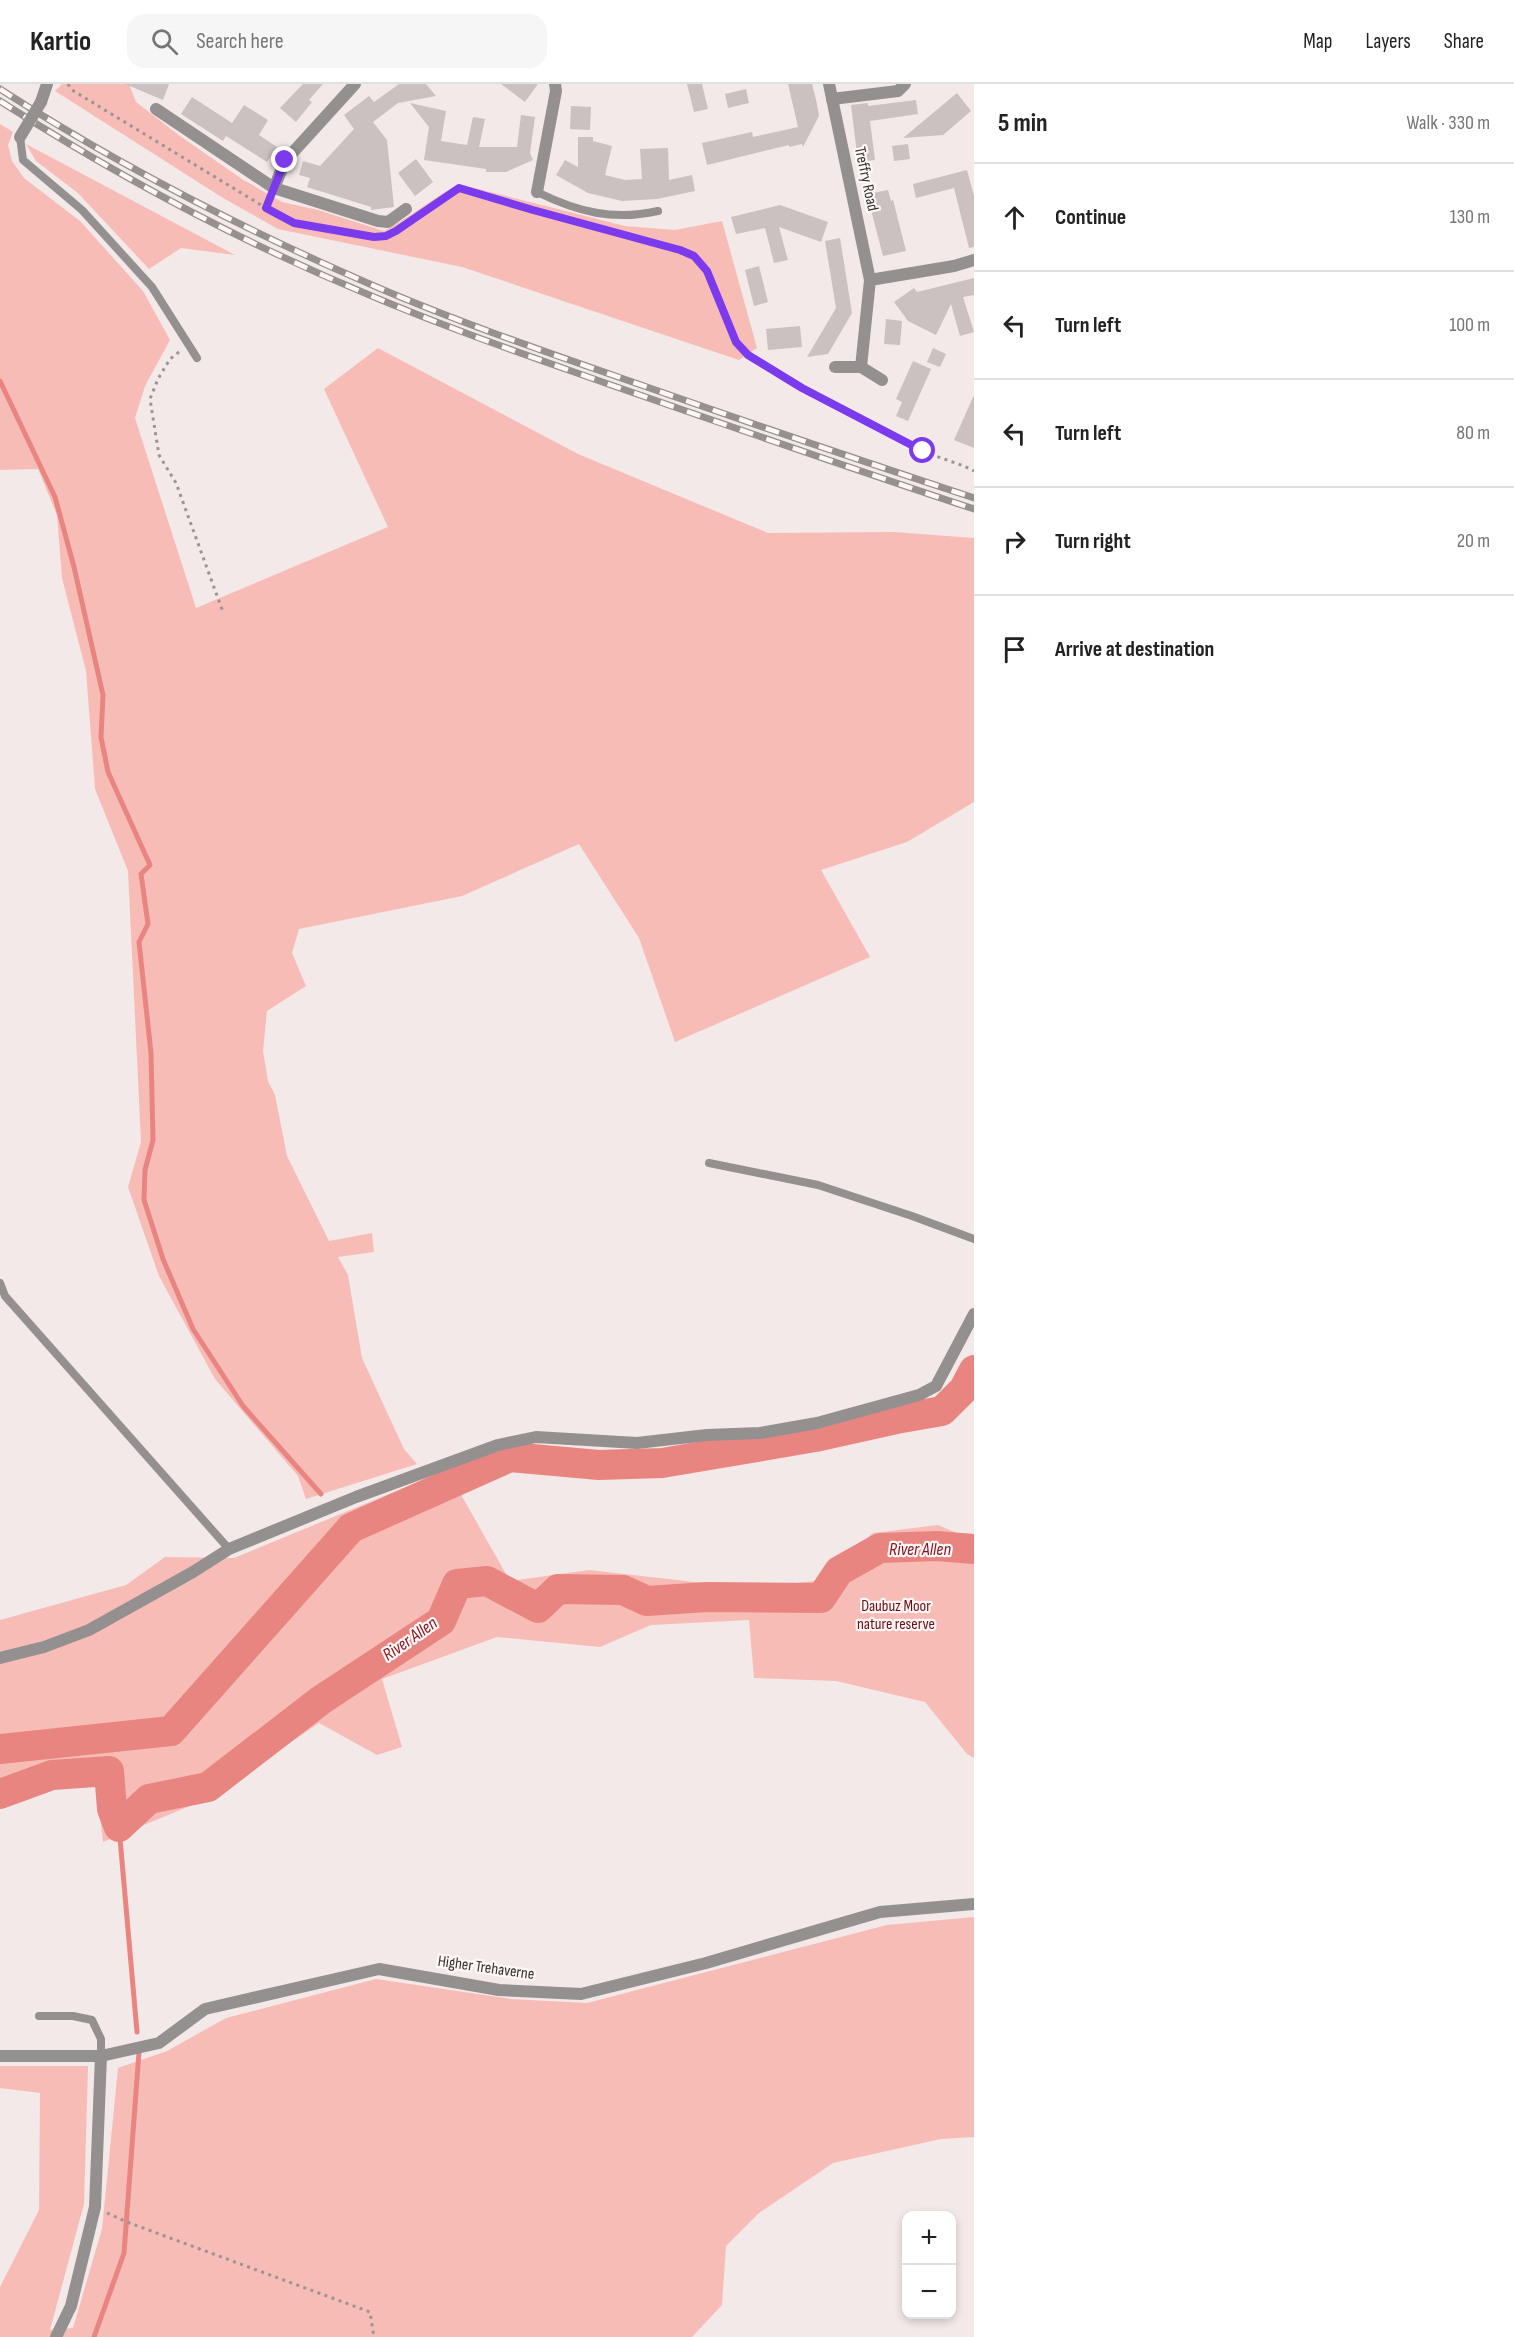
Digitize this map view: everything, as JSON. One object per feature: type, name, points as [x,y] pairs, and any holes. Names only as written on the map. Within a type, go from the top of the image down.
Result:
[{"type":"street","points":[[20,137],[41,102],[47,84]]},
{"type":"street","points":[[274,188],[285,160],[355,84]]},
{"type":"street","points":[[537,192],[556,91],[555,84]]},
{"type":"street","name":"Treffry Road","points":[[829,84],[870,280],[861,367]]},
{"type":"street","points":[[832,99],[898,91],[905,84]]},
{"type":"street","points":[[156,110],[274,188],[378,221],[388,222],[411,213]]},
{"type":"street","points":[[870,280],[954,266],[974,260]]},
{"type":"street","points":[[835,367],[861,367],[882,380]]},
{"type":"street","points":[[0,1658],[44,1647],[89,1630],[193,1572],[229,1549],[356,1497],[498,1445],[536,1437],[637,1443],[760,1433],[817,1423],[919,1395],[936,1386],[974,1314]]},
{"type":"street","name":"Higher Trehaverne","points":[[0,2056],[101,2056],[159,2043],[205,2009],[379,1969],[499,1990],[581,1994],[706,1963],[880,1912],[974,1904]]},
{"type":"street","points":[[56,2337],[71,2306],[95,2207],[101,2056]]},
{"type":"lane","points":[[20,137],[22,160],[82,210],[152,287],[197,358]]},
{"type":"lane","points":[[537,192],[567,205],[608,216],[624,217],[658,211]]},
{"type":"lane","points":[[709,1163],[818,1185],[974,1239]]},
{"type":"lane","points":[[0,1283],[5,1296],[229,1549]]},
{"type":"lane","points":[[39,2016],[73,2016],[92,2020],[102,2040],[101,2056]]},
{"type":"path","points":[[68,84],[72,90],[294,223],[374,237],[386,236]]},
{"type":"path","points":[[266,208],[274,188]]},
{"type":"path","points":[[411,213],[459,188],[680,250],[694,256],[707,271],[736,342],[748,355],[802,388],[923,451],[958,462],[974,471]]},
{"type":"path","points":[[188,345],[170,359],[150,399],[159,455],[176,483],[223,612]]},
{"type":"path","points":[[95,2207],[127,2222],[370,2312],[374,2337]]},
{"type":"green space","points":[[62,84],[129,84],[136,102],[242,179],[282,202],[318,210],[384,231],[459,184],[625,226],[675,230],[722,221],[757,348],[739,360],[462,267],[278,229],[223,198],[55,91]]},
{"type":"green space","points":[[0,124],[13,132],[8,145],[12,161],[24,178],[80,221],[143,291],[170,340],[145,386],[135,418],[196,608],[388,527],[324,389],[378,348],[578,454],[768,533],[894,532],[974,538],[974,802],[907,842],[821,870],[870,957],[675,1042],[639,938],[579,844],[462,896],[299,929],[292,953],[306,986],[267,1011],[263,1051],[268,1081],[275,1095],[287,1156],[329,1241],[372,1233],[374,1252],[338,1257],[348,1275],[362,1358],[404,1449],[417,1464],[306,1499],[298,1476],[215,1379],[159,1276],[128,1187],[141,1142],[128,871],[95,789],[86,671],[62,578],[57,515],[38,469],[0,470]]},
{"type":"green space","points":[[26,144],[235,255],[181,248],[149,269],[78,193],[36,161]]},
{"type":"green space","name":"Daubuz Moor nature reserve","points":[[447,1470],[510,1581],[589,1570],[748,1588],[815,1581],[873,1533],[938,1525],[964,1536],[974,1536],[974,1758],[967,1754],[925,1702],[836,1681],[754,1678],[749,1620],[651,1625],[600,1647],[497,1637],[382,1679],[402,1747],[377,1755],[319,1723],[209,1798],[103,1842],[94,1764],[0,1800],[0,1620],[126,1585],[165,1557],[234,1558]]},
{"type":"green space","points":[[974,1917],[974,2137],[941,2139],[833,2163],[759,2213],[726,2246],[722,2305],[692,2337],[0,2337],[0,2287],[39,2210],[40,2093],[0,2088],[0,2066],[88,2066],[84,2204],[50,2330],[73,2328],[102,2229],[118,2068],[167,2051],[226,2018],[376,1979],[511,1999],[587,2003],[887,1925]]},
{"type":"building","points":[[125,84],[169,84],[163,100]]},
{"type":"building","points":[[303,84],[323,84],[309,100],[312,102],[296,122],[280,108]]},
{"type":"building","points":[[399,84],[426,84],[436,96],[398,103],[373,122],[387,140],[394,207],[371,210],[371,207],[307,187],[310,178],[299,175],[303,161],[320,166],[354,129],[344,115],[369,96],[374,102]]},
{"type":"building","points":[[501,84],[538,84],[525,102]]},
{"type":"building","points":[[687,84],[702,84],[708,109],[694,112]]},
{"type":"building","points":[[788,84],[812,84],[817,104],[819,116],[803,147],[802,144],[789,147],[789,145],[707,165],[702,143],[752,132],[753,137],[798,127]]},
{"type":"building","points":[[746,89],[749,103],[728,108],[725,94]]},
{"type":"building","points":[[957,93],[971,111],[943,135],[903,138]]},
{"type":"building","points":[[192,97],[232,123],[244,105],[268,120],[259,135],[277,147],[267,162],[226,136],[223,141],[181,114]]},
{"type":"building","points":[[916,100],[918,114],[870,121],[875,160],[858,162],[851,105],[868,103],[868,106]]},
{"type":"building","points":[[410,103],[446,111],[441,141],[467,145],[473,117],[485,119],[479,147],[517,147],[521,115],[535,117],[530,153],[533,160],[506,172],[486,172],[486,169],[424,160],[429,127]]},
{"type":"building","points":[[571,106],[591,107],[590,130],[570,129]]},
{"type":"building","points":[[578,137],[593,137],[593,141],[612,146],[605,175],[625,180],[642,179],[640,149],[668,148],[669,180],[692,175],[695,191],[657,199],[622,201],[588,193],[556,175],[565,160],[578,167]]},
{"type":"building","points":[[908,144],[910,159],[894,161],[892,146]]},
{"type":"building","points":[[416,159],[433,182],[415,196],[398,173]]},
{"type":"building","points":[[967,170],[974,196],[974,247],[969,248],[954,188],[916,198],[913,184]]},
{"type":"building","points":[[888,190],[891,201],[893,200],[906,251],[883,256],[870,206],[876,205],[873,193]]},
{"type":"building","points":[[780,205],[828,222],[821,242],[779,227],[788,260],[774,263],[765,228],[736,234],[731,217]]},
{"type":"building","points":[[840,238],[852,313],[828,354],[807,357],[836,308],[825,241]]},
{"type":"building","points":[[759,266],[768,302],[754,306],[745,270]]},
{"type":"building","points":[[974,278],[974,295],[963,297],[974,332],[960,336],[951,304],[936,335],[908,321],[894,302],[914,288],[917,292]]},
{"type":"building","points":[[886,319],[902,321],[900,345],[884,344]]},
{"type":"building","points":[[800,326],[802,347],[768,350],[766,329]]},
{"type":"building","points":[[933,348],[946,354],[940,367],[927,362]]},
{"type":"building","points":[[913,361],[931,369],[908,421],[896,416],[902,402],[896,399]]},
{"type":"building","points":[[974,395],[974,448],[954,440]]},
{"type":"waterway","points":[[0,381],[55,497],[74,567],[103,695],[101,737],[108,772],[150,865],[141,874],[148,924],[139,942],[151,1053],[153,1140],[145,1170],[144,1200],[163,1259],[193,1329],[243,1406],[321,1494]]},
{"type":"waterway","points":[[0,1749],[171,1731],[351,1528],[510,1457],[599,1465],[662,1463],[815,1437],[942,1411],[964,1389],[974,1370]]},
{"type":"waterway","points":[[342,1519],[351,1528]]},
{"type":"waterway","name":"River Allen","points":[[0,1794],[52,1775],[109,1771],[112,1809],[119,1827],[149,1799],[208,1787],[321,1700],[441,1621],[457,1584],[487,1581],[538,1608],[558,1589],[623,1590],[647,1601],[707,1597],[821,1598],[839,1571],[880,1548],[937,1546],[974,1549]]},
{"type":"waterway","points":[[119,1827],[137,2032]]},
{"type":"waterway","points":[[94,2337],[124,2253],[139,2052]]},
{"type":"railway","points":[[0,89],[90,144],[182,194],[324,264],[403,298],[558,356],[974,498]]},
{"type":"railway","points":[[0,101],[133,181],[319,274],[458,330],[792,448],[974,509]]},
{"type":"route","points":[[285,160],[266,208],[294,223],[374,237],[386,236],[459,188],[680,250],[694,256],[707,271],[736,342],[748,355],[802,388],[923,451]]}]
